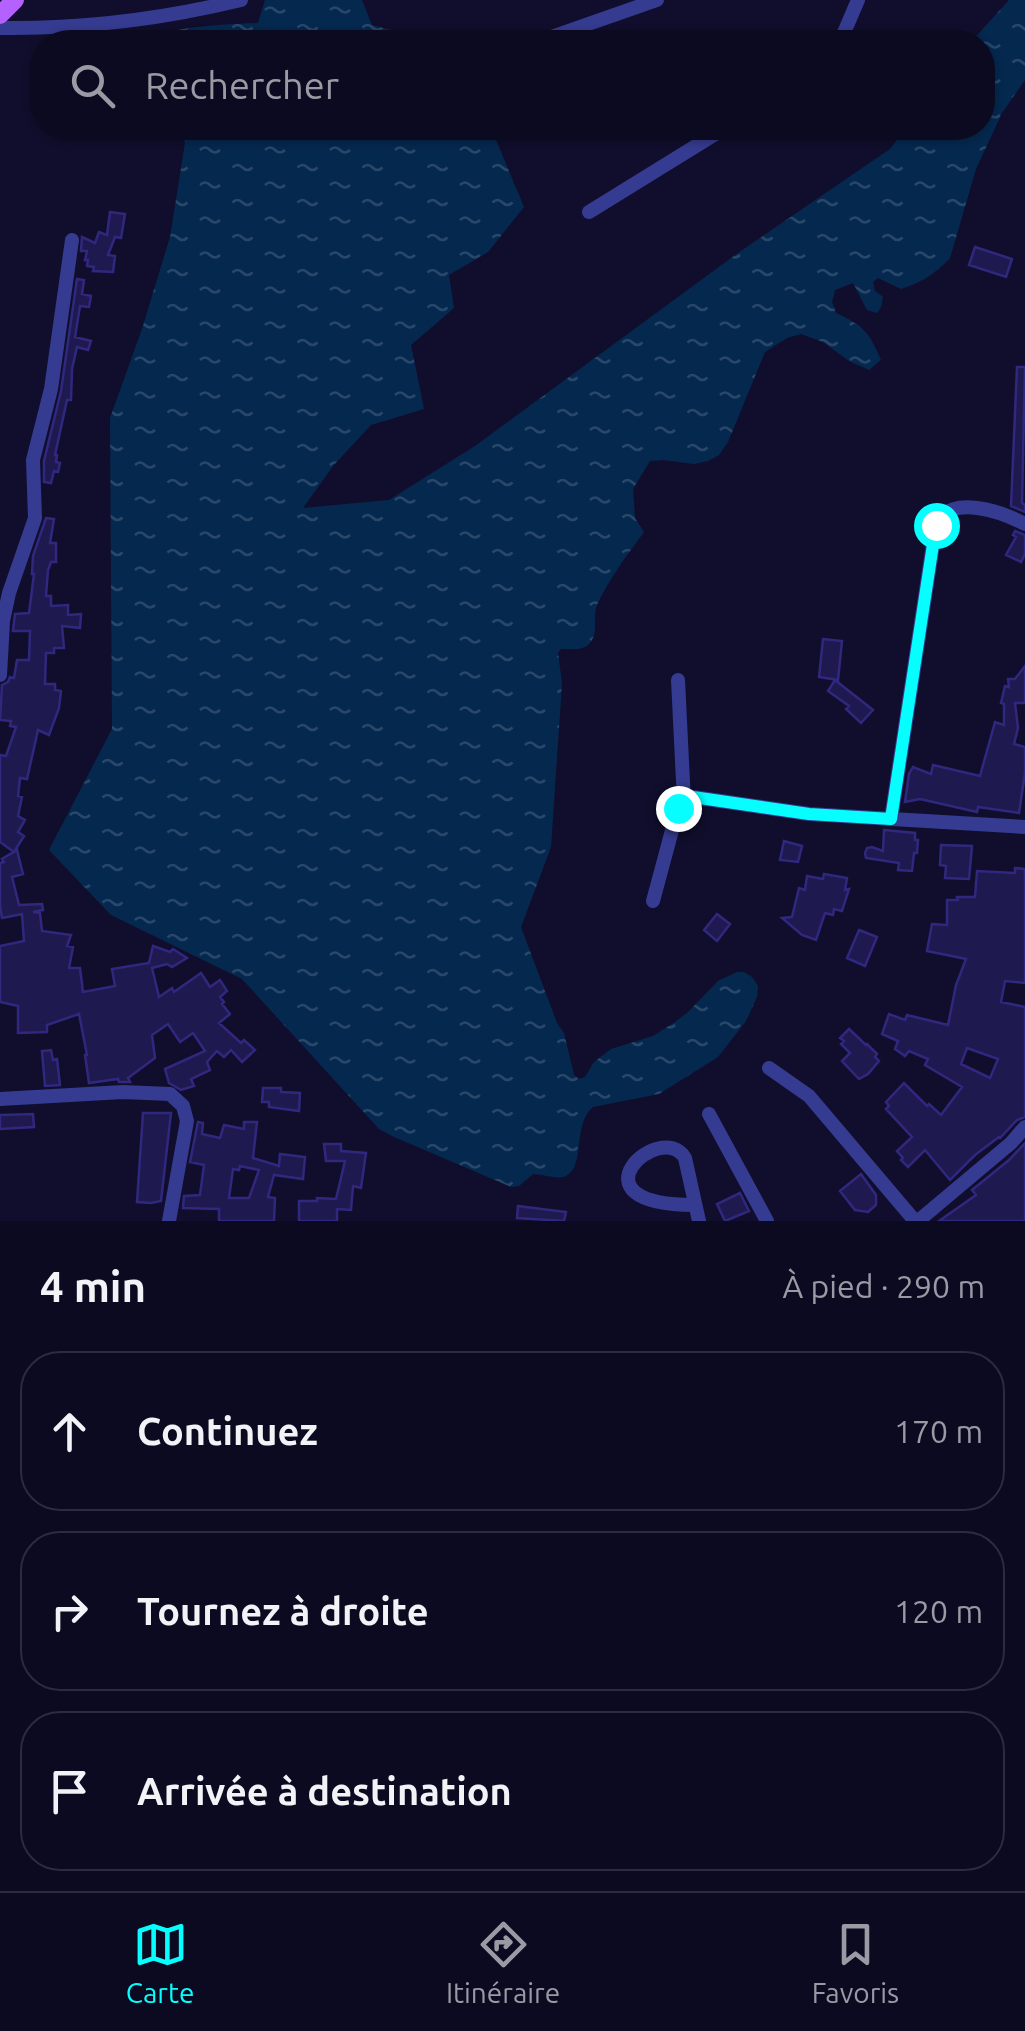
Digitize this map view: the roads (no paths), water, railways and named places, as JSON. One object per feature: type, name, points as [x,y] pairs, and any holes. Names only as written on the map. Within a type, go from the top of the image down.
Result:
[{"type":"main road","points":[[0,15],[15,0]]},
{"type":"street","points":[[0,28],[163,16],[242,0]]},
{"type":"street","points":[[571,30],[657,0]]},
{"type":"street","points":[[845,30],[858,0]]},
{"type":"street","points":[[590,212],[706,140]]},
{"type":"street","points":[[0,675],[9,593],[34,518],[33,460],[51,389],[72,240]]},
{"type":"street","points":[[891,819],[939,517],[954,508],[982,509],[1006,514],[1025,524]]},
{"type":"street","points":[[678,680],[684,802]]},
{"type":"street","points":[[653,901],[678,808],[693,797],[809,814],[1025,827]]},
{"type":"street","points":[[769,1068],[809,1096],[917,1221],[1025,1128]]},
{"type":"street","points":[[0,1099],[123,1092],[170,1094],[183,1106],[186,1121],[170,1221]]},
{"type":"street","points":[[708,1114],[767,1221]]},
{"type":"street","points":[[694,1205],[662,1204],[640,1197],[632,1192],[627,1180],[629,1168],[658,1149],[681,1150],[698,1221]]},
{"type":"water","points":[[265,0],[362,0],[372,25],[391,30],[177,30],[258,23]]},
{"type":"water","points":[[1009,0],[1025,0],[1025,80],[995,128],[995,30],[982,30]]},
{"type":"water","points":[[184,140],[496,140],[524,207],[488,252],[449,275],[454,308],[411,345],[424,409],[371,425],[333,466],[303,508],[389,500],[475,446],[738,253],[890,149],[897,140],[989,140],[976,169],[950,258],[928,277],[901,289],[878,278],[873,282],[875,291],[883,297],[877,313],[867,310],[853,283],[835,290],[832,302],[836,313],[865,331],[881,360],[869,370],[823,342],[801,334],[787,338],[765,352],[719,455],[694,464],[650,461],[633,489],[635,518],[644,532],[597,605],[590,643],[558,653],[562,683],[551,847],[521,927],[564,1033],[574,1075],[579,1079],[585,1077],[594,1062],[611,1049],[653,1036],[688,1012],[718,981],[737,972],[752,977],[758,986],[746,1021],[718,1057],[659,1094],[593,1107],[583,1123],[576,1163],[566,1176],[533,1174],[519,1186],[511,1187],[394,1137],[379,1129],[242,979],[111,915],[49,850],[112,729],[110,418],[170,237]]}]
